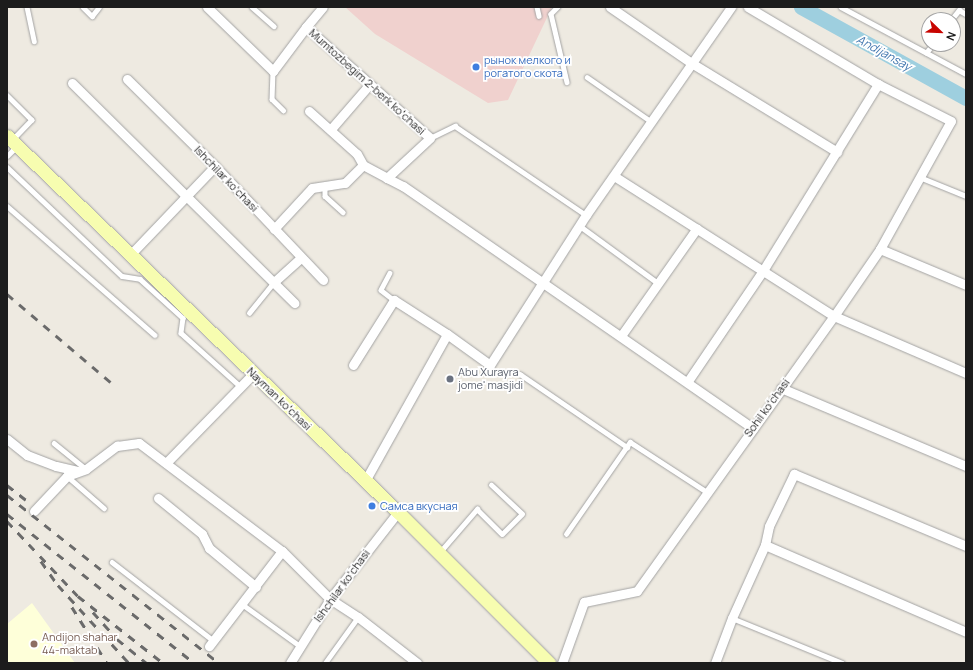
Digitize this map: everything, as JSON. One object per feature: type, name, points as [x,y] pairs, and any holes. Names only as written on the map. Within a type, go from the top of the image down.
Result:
[{"type":"main road","name":"Nayman koʻchasi","points":[[12,141],[398,512],[549,663]]},
{"type":"street","points":[[207,7],[272,71]]},
{"type":"street","points":[[306,27],[323,7]]},
{"type":"street","points":[[610,7],[693,64],[837,152]]},
{"type":"street","points":[[353,365],[394,300],[447,334],[490,365],[586,215],[693,64],[731,7]]},
{"type":"street","points":[[688,381],[762,272],[878,84],[748,7]]},
{"type":"street","name":"Mumtozbegim 2-berk koʻchasi","points":[[272,71],[306,27],[430,138]]},
{"type":"street","name":"Ishchilar koʻchasi","points":[[127,79],[215,166],[323,280]]},
{"type":"street","points":[[72,83],[294,303]]},
{"type":"street","name":"Sohil koʻchasi","points":[[562,663],[584,602],[637,591],[834,316],[880,249],[922,178],[951,121],[878,84]]},
{"type":"street","points":[[331,129],[369,85]]},
{"type":"street","points":[[309,111],[331,129],[357,154],[363,165],[403,186],[688,381],[753,428]]},
{"type":"street","points":[[387,178],[430,138]]},
{"type":"street","points":[[274,229],[312,188],[325,188],[345,183],[363,165]]},
{"type":"street","points":[[130,255],[215,166]]},
{"type":"street","points":[[614,176],[697,228],[762,272],[834,316],[966,374]]},
{"type":"street","points":[[623,333],[697,228]]},
{"type":"street","points":[[880,249],[966,285]]},
{"type":"street","points":[[274,282],[301,258]]},
{"type":"street","points":[[365,481],[447,334]]},
{"type":"street","points":[[166,463],[253,374]]},
{"type":"street","points":[[781,388],[966,466]]},
{"type":"street","points":[[7,439],[27,455],[56,466],[82,470]]},
{"type":"street","points":[[34,510],[67,476],[82,470],[116,446],[139,443],[282,551],[330,599],[358,617],[417,663]]},
{"type":"street","points":[[715,663],[732,618],[765,545],[769,526],[794,474],[966,546]]},
{"type":"street","points":[[158,498],[202,534],[209,548],[256,587]]},
{"type":"street","name":"Ishchilar koʻchasi","points":[[291,662],[330,599],[398,512]]},
{"type":"street","points":[[765,545],[966,632]]},
{"type":"street","points":[[211,644],[282,551]]},
{"type":"lane","points":[[27,7],[34,41]]},
{"type":"lane","points":[[83,7],[92,16],[99,7]]},
{"type":"lane","points":[[252,7],[274,26]]},
{"type":"lane","points":[[537,7],[539,16]]},
{"type":"lane","points":[[558,7],[551,14],[567,82]]},
{"type":"lane","points":[[841,7],[966,74]]},
{"type":"lane","points":[[957,12],[959,10],[966,14]]},
{"type":"lane","points":[[272,71],[272,99],[283,110]]},
{"type":"lane","points":[[587,77],[652,122]]},
{"type":"lane","points":[[7,95],[32,120],[12,141],[7,156]]},
{"type":"lane","points":[[430,138],[455,126],[586,215]]},
{"type":"lane","points":[[7,167],[122,276],[140,279],[183,318],[181,332],[241,386]]},
{"type":"lane","points":[[922,178],[966,196]]},
{"type":"lane","points":[[325,188],[325,196],[343,212]]},
{"type":"lane","points":[[7,206],[155,335]]},
{"type":"lane","points":[[580,226],[658,283]]},
{"type":"lane","points":[[390,274],[381,290],[394,300]]},
{"type":"lane","points":[[249,313],[274,282]]},
{"type":"lane","points":[[520,374],[627,448]]},
{"type":"lane","points":[[566,534],[630,442],[707,492]]},
{"type":"lane","points":[[54,443],[82,470]]},
{"type":"lane","points":[[67,476],[104,508]]},
{"type":"lane","points":[[439,553],[477,509],[502,534],[522,514],[491,485]]},
{"type":"lane","points":[[112,562],[211,644]]},
{"type":"lane","points":[[242,604],[300,646]]},
{"type":"lane","points":[[325,663],[358,617]]},
{"type":"lane","points":[[732,618],[842,663]]},
{"type":"shaded area","name":"рынок мелкого и рогатого скота","points":[[345,7],[552,7],[508,100],[488,103],[375,34]]},
{"type":"shaded area","name":"Andijon shahar 44-maktab","points":[[32,603],[75,663],[7,663],[7,624]]},
{"type":"waterway","name":"Andijansay","points":[[801,7],[966,98]]},
{"type":"railway","points":[[7,294],[115,386]]},
{"type":"railway","points":[[7,485],[26,500]]},
{"type":"railway","points":[[7,495],[219,663]]},
{"type":"railway","points":[[7,514],[194,663]]},
{"type":"railway","points":[[7,521],[78,596],[163,663]]},
{"type":"railway","points":[[41,561],[58,585],[129,663]]},
{"type":"railway","points":[[72,607],[107,663]]},
{"type":"railway","points":[[93,612],[117,639],[147,663]]},
{"type":"place","name":"рынок мелкого и рогатого скота","points":[[476,67]]},
{"type":"place","name":"Abu Xurayra jome' masjidi","points":[[450,379]]},
{"type":"place","name":"Самса вкусная","points":[[372,506]]},
{"type":"place","name":"Andijon shahar 44-maktab","points":[[34,644]]}]
